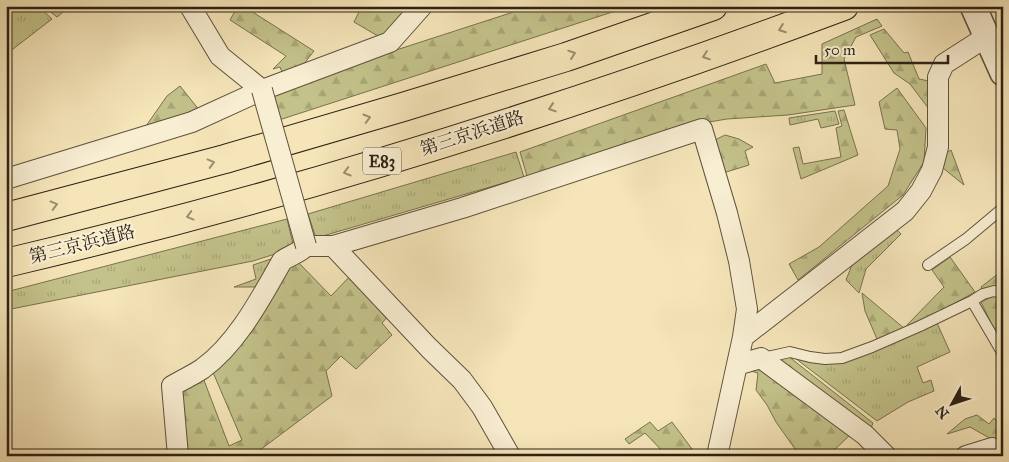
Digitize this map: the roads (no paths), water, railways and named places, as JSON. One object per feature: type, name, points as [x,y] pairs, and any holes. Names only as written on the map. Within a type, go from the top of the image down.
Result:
[{"type":"highway","points":[[6,217],[226,160],[403,108],[566,56],[712,6]]},
{"type":"highway","name":"第三京浜道路","points":[[6,263],[238,203],[417,151],[583,98],[844,6]]},
{"type":"street","points":[[190,6],[220,56],[262,90],[306,246]]},
{"type":"street","points":[[6,179],[192,122],[262,90],[390,42],[422,6]]},
{"type":"street","points":[[973,6],[1003,73]]},
{"type":"street","points":[[743,337],[905,211],[921,191],[932,170],[938,147],[938,77],[944,64],[986,37]]},
{"type":"street","points":[[306,246],[333,246],[462,208],[702,129],[727,213],[739,261],[747,309],[743,337],[717,456]]},
{"type":"street","points":[[178,456],[172,386],[202,368],[224,349],[250,316],[282,262],[289,256],[302,251],[306,246]]},
{"type":"street","points":[[333,246],[429,348],[462,380],[482,407],[510,456]]},
{"type":"street","points":[[736,365],[761,358],[865,435],[886,456]]},
{"type":"street","points":[[966,456],[992,448]]},
{"type":"lane","points":[[928,265],[966,239],[1003,208]]},
{"type":"lane","points":[[761,358],[790,352],[825,359],[842,358],[920,326],[983,294],[994,291],[1003,293]]},
{"type":"lane","points":[[972,300],[1003,354]]}]
